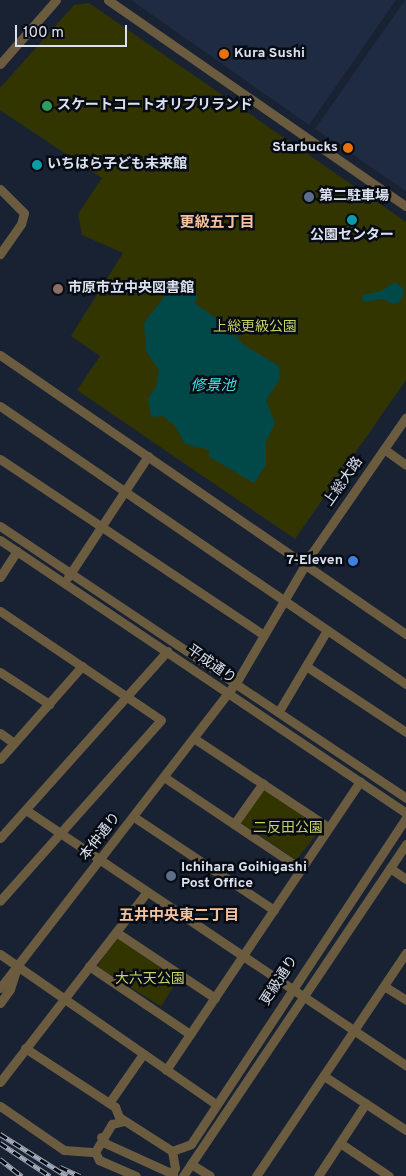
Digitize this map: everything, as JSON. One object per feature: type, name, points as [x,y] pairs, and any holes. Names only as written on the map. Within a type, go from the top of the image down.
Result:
[{"type":"street","points":[[0,64],[56,0]]},
{"type":"street","points":[[108,0],[406,206]]},
{"type":"street","points":[[0,189],[24,213],[21,224],[0,254]]},
{"type":"street","points":[[0,355],[306,563],[406,634]]},
{"type":"street","points":[[1,408],[126,490],[406,684]]},
{"type":"street","name":"上総大路","points":[[264,635],[306,563],[406,417]]},
{"type":"street","points":[[384,449],[406,465]]},
{"type":"street","points":[[64,582],[148,456]]},
{"type":"street","points":[[0,459],[264,635]]},
{"type":"street","name":"平成通り","points":[[0,526],[279,711],[406,798]]},
{"type":"street","name":"平成通り","points":[[0,540],[406,813]]},
{"type":"street","points":[[0,577],[17,552]]},
{"type":"street","points":[[0,611],[161,720],[0,900]]},
{"type":"street","points":[[279,711],[327,630]]},
{"type":"street","name":"本仲通り","points":[[0,988],[195,739],[236,683],[264,635]]},
{"type":"street","points":[[0,837],[167,651]]},
{"type":"street","points":[[0,759],[82,666]]},
{"type":"street","points":[[306,666],[403,730],[406,719]]},
{"type":"street","points":[[0,672],[49,704]]},
{"type":"street","points":[[0,734],[14,743]]},
{"type":"street","points":[[195,739],[328,827]]},
{"type":"street","points":[[164,777],[301,869]]},
{"type":"street","points":[[166,1070],[360,781]]},
{"type":"street","points":[[234,824],[263,783]]},
{"type":"street","points":[[26,810],[406,1065]]},
{"type":"street","points":[[134,817],[274,910]]},
{"type":"street","name":"更級通り","points":[[172,1151],[191,1144],[406,818]]},
{"type":"street","name":"更級通り","points":[[183,1176],[406,844]]},
{"type":"street","points":[[390,868],[406,879]]},
{"type":"street","points":[[0,1082],[147,892]]},
{"type":"street","points":[[116,932],[215,998]]},
{"type":"street","points":[[256,1176],[406,953]]},
{"type":"street","points":[[0,954],[63,1000],[216,1104]]},
{"type":"street","points":[[0,978],[17,966]]},
{"type":"street","points":[[0,1003],[10,989],[17,966]]},
{"type":"street","points":[[89,966],[190,1034]]},
{"type":"street","points":[[384,986],[406,1000]]},
{"type":"street","points":[[26,1048],[109,1104],[124,1121],[172,1151],[175,1162],[171,1175],[105,1143],[101,1137]]},
{"type":"street","points":[[112,1124],[109,1104],[143,1054]]},
{"type":"street","points":[[324,1076],[406,1130]]},
{"type":"street","points":[[318,1176],[366,1104]]},
{"type":"street","points":[[0,1106],[64,1150],[95,1152]]},
{"type":"street","points":[[124,1121],[112,1124],[101,1137],[95,1152],[99,1160],[136,1176]]},
{"type":"street","points":[[340,1143],[389,1176]]},
{"type":"street","points":[[191,1164],[210,1176]]},
{"type":"shaded area","points":[[131,0],[396,0],[309,125]]},
{"type":"shaded area","points":[[406,0],[406,191],[315,129]]},
{"type":"green space","name":"上総更級公園","points":[[89,3],[406,222],[406,380],[295,539],[77,390],[100,356],[71,336],[123,253],[82,235],[78,214],[102,178],[0,110],[0,88],[74,5]]},
{"type":"green space","name":"二反田公園","points":[[265,788],[320,825],[321,829],[296,860],[241,823],[240,818]]},
{"type":"green space","name":"大六天公園","points":[[116,937],[180,977],[161,1006],[97,967]]},
{"type":"water","points":[[395,282],[403,288],[404,294],[399,303],[393,304],[383,299],[364,302],[362,295],[381,291]]},
{"type":"water","name":"修景池","points":[[177,286],[198,297],[194,303],[225,324],[244,345],[279,366],[280,379],[266,400],[275,423],[266,442],[266,465],[254,483],[213,459],[208,455],[210,450],[185,444],[175,426],[163,416],[151,417],[148,399],[156,387],[159,370],[146,351],[144,323],[170,289]]},
{"type":"railway","points":[[0,1134],[67,1176]]},
{"type":"railway","points":[[0,1143],[50,1176]]},
{"type":"railway","points":[[0,1159],[22,1176]]},
{"type":"railway","points":[[60,1167],[80,1176]]},
{"type":"place","name":"Kura Sushi","points":[[224,54]]},
{"type":"place","name":"スケートコートオリプリランド","points":[[47,106]]},
{"type":"place","name":"Starbucks","points":[[348,148]]},
{"type":"place","name":"いちはら子ども未来館","points":[[37,165]]},
{"type":"place","name":"第二駐車場","points":[[309,197]]},
{"type":"place","name":"公園センター","points":[[352,220]]},
{"type":"place","name":"市原市立中央図書館","points":[[58,289]]},
{"type":"place","name":"7-Eleven","points":[[353,561]]},
{"type":"place","name":"Ichihara Goihigashi Post Office","points":[[171,876]]},
{"type":"district","name":"更級五丁目","points":[[217,224]]},
{"type":"district","name":"五井中央東二丁目","points":[[179,917]]}]
